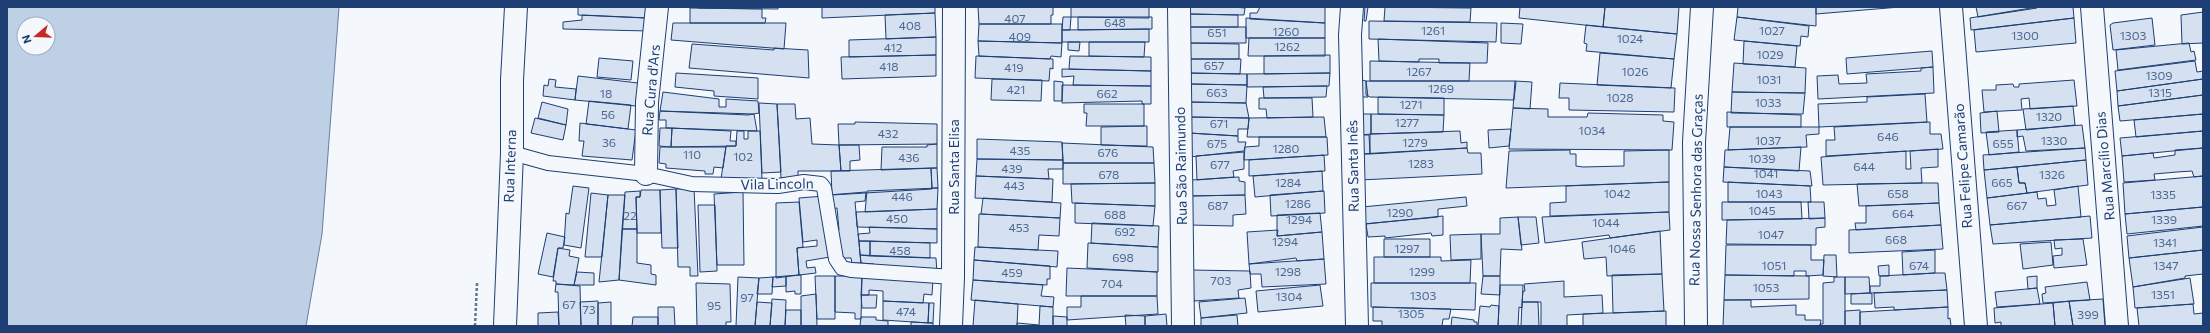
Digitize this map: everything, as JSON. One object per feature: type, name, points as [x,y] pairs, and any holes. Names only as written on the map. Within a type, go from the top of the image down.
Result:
[{"type":"street","name":"Rua Interna","points":[[505,326],[512,153],[512,80],[516,7]]},
{"type":"street","name":"Rua Cura d'Ars","points":[[646,174],[647,102],[657,7]]},
{"type":"street","name":"Rua Santa Elisa","points":[[951,326],[954,277],[954,7]]},
{"type":"street","name":"Rua São Raimundo","points":[[1179,7],[1183,326]]},
{"type":"street","name":"Rua Santa Inês","points":[[1352,7],[1350,35],[1357,326]]},
{"type":"street","name":"Rua Nossa Senhora das Graças","points":[[1696,326],[1694,142],[1702,7]]},
{"type":"street","name":"Rua Felipe Camarão","points":[[1951,7],[1976,326]]},
{"type":"street","name":"Rua Marcílio Dias","points":[[2092,7],[2117,326]]},
{"type":"lane","name":"Vila Lincoln","points":[[512,153],[548,163],[646,174],[692,184],[778,186],[804,182],[820,184],[824,188],[836,260],[842,268],[954,277]]},
{"type":"water","points":[[7,7],[339,7],[322,234],[306,326],[7,326]]},
{"type":"building","points":[[578,7],[646,7],[645,18],[578,15]]},
{"type":"building","points":[[778,7],[778,9],[698,8]]},
{"type":"building","points":[[822,7],[935,7],[935,13],[822,18]]},
{"type":"building","points":[[978,7],[1053,7],[1053,15],[1051,15],[1051,24],[979,24]]},
{"type":"building","points":[[1071,7],[1149,7],[1149,18],[1071,17]]},
{"type":"building","points":[[1189,7],[1245,8],[1244,15],[1189,14]]},
{"type":"building","points":[[1260,7],[1325,7],[1325,23],[1250,19],[1250,13],[1257,13]]},
{"type":"building","points":[[1365,7],[1368,7],[1366,21],[1364,21]]},
{"type":"building","points":[[1385,7],[1471,8],[1470,22],[1384,21]]},
{"type":"building","points":[[1520,7],[1605,7],[1603,27],[1519,18]]},
{"type":"building","points":[[1605,7],[1679,7],[1677,34],[1603,27]]},
{"type":"building","points":[[1738,7],[1816,7],[1816,26],[1737,17]]},
{"type":"building","points":[[1816,7],[1900,7],[1816,14]]},
{"type":"building","points":[[1976,7],[2037,7],[2037,8],[1978,17]]},
{"type":"building","points":[[2037,7],[2073,7],[2074,18],[1971,30],[1970,18]]},
{"type":"building","points":[[690,8],[762,9],[762,18],[766,18],[765,23],[690,23]]},
{"type":"building","points":[[2203,12],[2203,43],[2182,44],[2181,15]]},
{"type":"building","points":[[935,13],[936,37],[886,39],[885,15]]},
{"type":"building","points":[[1189,14],[1238,15],[1238,27],[1189,27]]},
{"type":"building","points":[[582,15],[649,18],[648,31],[563,29],[563,22],[582,20]]},
{"type":"building","points":[[1063,17],[1071,17],[1070,30],[1062,30]]},
{"type":"building","points":[[1078,17],[1152,17],[1152,29],[1078,30]]},
{"type":"building","points":[[1737,17],[1809,26],[1808,37],[1801,36],[1800,46],[1734,40]]},
{"type":"building","points":[[1246,18],[1325,23],[1325,38],[1246,38]]},
{"type":"building","points":[[2074,18],[2076,43],[1976,52],[1974,30]]},
{"type":"building","points":[[2152,18],[2155,45],[2113,50],[2110,25],[2113,23]]},
{"type":"building","points":[[1369,21],[1497,23],[1496,42],[1369,39]]},
{"type":"building","points":[[673,23],[786,23],[784,49],[671,40]]},
{"type":"building","points":[[1501,23],[1523,24],[1521,44],[1501,43]]},
{"type":"building","points":[[979,24],[1062,24],[1062,43],[978,41]]},
{"type":"building","points":[[1586,25],[1677,34],[1674,59],[1586,51],[1587,44],[1584,43]]},
{"type":"building","points":[[1189,27],[1246,27],[1246,43],[1189,43]]},
{"type":"building","points":[[1149,29],[1149,42],[1062,42],[1062,30]]},
{"type":"building","points":[[936,37],[936,55],[849,57],[849,40]]},
{"type":"building","points":[[1249,38],[1325,38],[1325,56],[1248,56]]},
{"type":"building","points":[[1378,39],[1488,43],[1487,63],[1439,63],[1439,59],[1419,59],[1419,62],[1379,61]]},
{"type":"building","points":[[978,41],[1062,43],[1061,57],[1051,56],[1050,59],[979,56]]},
{"type":"building","points":[[1744,41],[1797,46],[1795,67],[1743,64]]},
{"type":"building","points":[[1068,42],[1080,42],[1079,51],[1068,50]]},
{"type":"building","points":[[1089,42],[1145,42],[1144,57],[1089,56]]},
{"type":"building","points":[[1189,43],[1239,44],[1239,59],[1188,59]]},
{"type":"building","points":[[2189,43],[2191,52],[2194,51],[2196,60],[2118,70],[2116,50]]},
{"type":"building","points":[[692,44],[774,50],[774,48],[808,50],[809,78],[689,68]]},
{"type":"building","points":[[1932,51],[1933,67],[1847,74],[1846,58]]},
{"type":"building","points":[[1600,53],[1674,59],[1671,88],[1597,85]]},
{"type":"building","points":[[936,55],[936,76],[842,79],[841,57]]},
{"type":"building","points":[[1330,55],[1330,73],[1264,74],[1264,56]]},
{"type":"building","points":[[976,56],[1053,59],[1053,69],[1050,68],[1049,81],[975,78]]},
{"type":"building","points":[[1070,56],[1151,57],[1151,71],[1069,69]]},
{"type":"building","points":[[599,58],[633,61],[631,80],[597,77]]},
{"type":"building","points":[[1187,59],[1241,59],[1240,74],[1186,73]]},
{"type":"building","points":[[1370,61],[1470,63],[1469,81],[1370,81]]},
{"type":"building","points":[[2195,61],[2197,72],[2203,71],[2203,79],[2117,91],[2115,71]]},
{"type":"building","points":[[1734,63],[1806,68],[1805,93],[1732,92]]},
{"type":"building","points":[[1933,67],[1934,93],[1818,99],[1817,76],[1838,75],[1839,84],[1867,83],[1866,74],[1921,71],[1921,68]]},
{"type":"building","points":[[1062,69],[1151,71],[1151,86],[1073,85],[1074,76],[1062,77]]},
{"type":"building","points":[[676,73],[758,78],[758,99],[714,96],[714,91],[675,87]]},
{"type":"building","points":[[1188,73],[1247,74],[1247,85],[1190,84]]},
{"type":"building","points":[[1330,73],[1329,86],[1247,87],[1247,74]]},
{"type":"building","points":[[578,76],[638,83],[636,106],[575,100]]},
{"type":"building","points":[[549,79],[556,80],[555,87],[576,89],[575,100],[543,96],[544,85],[548,86]]},
{"type":"building","points":[[992,79],[1042,80],[1041,101],[991,100]]},
{"type":"building","points":[[2203,79],[2203,95],[2118,106],[2117,91]]},
{"type":"building","points":[[1362,80],[1366,81],[1368,97],[1362,97]]},
{"type":"building","points":[[2074,80],[2077,106],[2030,109],[2029,98],[2021,99],[2022,110],[1984,112],[1982,90],[1996,90],[1996,85],[2013,84],[2014,87],[2019,87],[2019,84]]},
{"type":"building","points":[[1054,81],[1063,82],[1062,101],[1054,101]]},
{"type":"building","points":[[1366,81],[1516,82],[1514,100],[1370,97],[1366,95]]},
{"type":"building","points":[[1515,81],[1532,82],[1530,109],[1513,108]]},
{"type":"building","points":[[1560,83],[1675,88],[1674,112],[1569,110],[1569,98],[1559,98]]},
{"type":"building","points":[[1190,84],[1247,85],[1246,103],[1187,102]]},
{"type":"building","points":[[1062,85],[1151,86],[1151,104],[1142,104],[1142,101],[1062,103]]},
{"type":"building","points":[[1327,86],[1326,97],[1264,98],[1263,87]]},
{"type":"building","points":[[663,92],[719,99],[719,107],[726,107],[726,99],[758,101],[759,113],[748,115],[660,111]]},
{"type":"building","points":[[1732,92],[1805,93],[1803,114],[1731,113]]},
{"type":"building","points":[[1925,94],[1927,122],[1819,127],[1818,104],[1867,102],[1867,97]]},
{"type":"building","points":[[2203,95],[2203,114],[2120,121],[2118,106]]},
{"type":"building","points":[[1378,97],[1444,98],[1444,115],[1378,114]]},
{"type":"building","points":[[1259,98],[1312,98],[1313,117],[1267,118],[1266,109],[1259,109]]},
{"type":"building","points":[[589,101],[631,105],[628,129],[586,124]]},
{"type":"building","points":[[542,102],[568,109],[566,125],[538,118]]},
{"type":"building","points":[[1190,102],[1246,103],[1249,118],[1189,117]]},
{"type":"building","points":[[759,103],[777,104],[781,172],[762,173]]},
{"type":"building","points":[[777,104],[795,104],[796,119],[810,118],[812,144],[839,145],[841,171],[798,171],[798,177],[781,178]]},
{"type":"building","points":[[1084,104],[1144,104],[1144,126],[1086,126],[1087,113],[1084,113]]},
{"type":"building","points":[[2073,106],[2075,125],[2026,130],[2023,109]]},
{"type":"building","points":[[1513,108],[1548,109],[1548,117],[1587,117],[1588,113],[1663,115],[1663,121],[1674,122],[1672,150],[1509,149]]},
{"type":"building","points":[[660,111],[754,114],[757,131],[666,128],[666,120],[659,120]]},
{"type":"building","points":[[1997,111],[1999,132],[1981,133],[1980,113]]},
{"type":"building","points":[[1727,112],[1801,115],[1801,127],[1727,127]]},
{"type":"building","points":[[1360,114],[1371,114],[1371,134],[1360,135]]},
{"type":"building","points":[[1371,114],[1444,115],[1443,132],[1371,134]]},
{"type":"building","points":[[2203,114],[2203,131],[2136,137],[2134,120]]},
{"type":"building","points":[[1189,117],[1249,118],[1248,129],[1238,129],[1238,136],[1188,133]]},
{"type":"building","points":[[1324,117],[1326,137],[1247,137],[1249,118]]},
{"type":"building","points":[[535,118],[566,125],[563,140],[531,133]]},
{"type":"building","points":[[855,122],[937,124],[937,144],[839,145],[838,124],[855,124]]},
{"type":"building","points":[[1930,122],[1930,134],[1941,134],[1943,149],[1826,156],[1826,140],[1835,140],[1834,127]]},
{"type":"building","points":[[580,123],[636,130],[632,160],[582,156],[584,141],[579,141]]},
{"type":"building","points":[[2082,125],[2085,148],[2026,151],[2023,136],[2017,137],[2017,130]]},
{"type":"building","points":[[1147,126],[1147,146],[1101,145],[1101,127]]},
{"type":"building","points":[[1730,127],[1819,127],[1819,134],[1806,135],[1807,147],[1728,150]]},
{"type":"building","points":[[660,128],[672,128],[671,147],[659,146]]},
{"type":"building","points":[[672,128],[731,131],[730,141],[736,141],[736,146],[671,147]]},
{"type":"building","points":[[1511,129],[1509,146],[1489,148],[1488,130]]},
{"type":"building","points":[[2017,130],[2019,152],[1989,155],[1986,132]]},
{"type":"building","points":[[737,131],[744,131],[744,139],[748,139],[748,131],[760,131],[762,179],[721,179],[726,146],[736,146]]},
{"type":"building","points":[[1460,131],[1461,143],[1467,142],[1467,148],[1370,154],[1370,134]]},
{"type":"building","points":[[2203,131],[2203,148],[2122,156],[2120,138]]},
{"type":"building","points":[[1190,133],[1238,136],[1238,142],[1246,142],[1244,151],[1189,157]]},
{"type":"building","points":[[1359,135],[1369,135],[1370,154],[1359,154]]},
{"type":"building","points":[[1259,137],[1327,137],[1328,155],[1244,160],[1245,147],[1259,146]]},
{"type":"building","points":[[977,139],[1062,142],[1063,160],[977,159]]},
{"type":"building","points":[[1062,143],[1153,147],[1154,163],[1063,163]]},
{"type":"building","points":[[937,144],[937,168],[881,170],[882,147],[927,147],[927,145]]},
{"type":"building","points":[[839,145],[859,145],[860,160],[850,161],[850,171],[841,171]]},
{"type":"building","points":[[660,147],[726,147],[723,168],[714,167],[713,174],[705,174],[705,171],[666,168],[666,164],[659,163]]},
{"type":"building","points":[[1801,147],[1799,171],[1724,167],[1725,150]]},
{"type":"building","points":[[1467,148],[1468,153],[1481,153],[1482,174],[1360,180],[1359,154]]},
{"type":"building","points":[[2085,148],[2086,160],[1984,170],[1983,155]]},
{"type":"building","points":[[2203,148],[2203,176],[2194,177],[2192,171],[2177,172],[2154,174],[2155,180],[2124,182],[2122,156],[2153,153],[2154,158],[2175,155],[2175,150]]},
{"type":"building","points":[[1938,149],[1938,167],[1921,168],[1922,183],[1823,185],[1821,157],[1906,151],[1906,169],[1911,169],[1910,151]]},
{"type":"building","points":[[1570,150],[1570,154],[1576,154],[1576,166],[1583,167],[1624,166],[1624,151],[1669,150],[1669,182],[1506,188],[1509,151]]},
{"type":"building","points":[[1244,152],[1244,169],[1233,171],[1234,177],[1197,180],[1196,156]]},
{"type":"building","points":[[1324,155],[1325,171],[1249,176],[1249,160]]},
{"type":"building","points":[[977,159],[1063,160],[1063,169],[1048,169],[1049,179],[976,176]]},
{"type":"building","points":[[2086,160],[2088,185],[2027,193],[2025,183],[2019,183],[2017,167]]},
{"type":"building","points":[[1063,163],[1154,163],[1155,183],[1063,184]]},
{"type":"building","points":[[1724,167],[1810,171],[1812,186],[1723,182]]},
{"type":"building","points":[[2017,167],[2019,183],[2025,183],[2027,193],[1987,198],[1984,170]]},
{"type":"building","points":[[931,168],[937,168],[938,188],[932,188]]},
{"type":"building","points":[[931,168],[932,189],[832,195],[831,171]]},
{"type":"building","points":[[1322,171],[1323,191],[1255,197],[1253,176]]},
{"type":"building","points":[[976,176],[1053,179],[1052,202],[975,198]]},
{"type":"building","points":[[2203,176],[2203,207],[2125,214],[2123,183]]},
{"type":"building","points":[[1239,177],[1239,181],[1245,182],[1245,195],[1189,196],[1191,180]]},
{"type":"building","points":[[1669,182],[1669,212],[1550,216],[1550,203],[1566,202],[1566,186]]},
{"type":"building","points":[[1728,182],[1810,186],[1811,202],[1728,202]]},
{"type":"building","points":[[1155,183],[1155,206],[1072,203],[1071,184]]},
{"type":"building","points":[[1938,183],[1939,203],[1859,206],[1857,184]]},
{"type":"building","points":[[573,186],[589,188],[581,248],[564,245],[566,213],[569,214]]},
{"type":"building","points":[[2078,186],[2081,217],[1990,225],[1987,198],[2037,192],[2038,199],[2046,198],[2047,206],[2056,205],[2054,190]]},
{"type":"building","points":[[694,188],[698,276],[690,276],[690,267],[678,267],[676,189]]},
{"type":"building","points":[[938,188],[937,209],[865,212],[867,191]]},
{"type":"building","points":[[676,189],[678,248],[662,248],[660,190]]},
{"type":"building","points":[[641,190],[660,190],[661,233],[637,233],[636,197],[640,197]]},
{"type":"building","points":[[640,191],[640,197],[636,197],[637,229],[622,229],[625,192]]},
{"type":"building","points":[[1324,191],[1325,213],[1271,216],[1270,195]]},
{"type":"building","points":[[743,192],[744,265],[717,265],[714,194]]},
{"type":"building","points":[[866,192],[865,201],[855,202],[861,263],[852,263],[851,258],[843,258],[837,230],[839,230],[837,208],[830,209],[828,195]]},
{"type":"building","points":[[591,193],[608,195],[602,257],[585,257]]},
{"type":"building","points":[[608,195],[625,195],[619,280],[599,282]]},
{"type":"building","points":[[1245,195],[1246,214],[1233,215],[1233,226],[1190,225],[1189,196]]},
{"type":"building","points":[[824,196],[830,257],[806,261],[807,268],[815,267],[816,273],[799,275],[797,248],[817,246],[817,240],[803,242],[799,198]]},
{"type":"building","points":[[1466,197],[1467,206],[1438,209],[1438,217],[1363,224],[1362,207]]},
{"type":"building","points":[[983,198],[1061,203],[1060,218],[981,214]]},
{"type":"building","points":[[799,202],[803,247],[797,248],[799,275],[776,278],[776,203]]},
{"type":"building","points":[[1722,202],[1801,202],[1802,219],[1722,220]]},
{"type":"building","points":[[1808,202],[1824,202],[1825,218],[1809,219]]},
{"type":"building","points":[[1075,203],[1155,206],[1153,226],[1075,223]]},
{"type":"building","points":[[1939,203],[1941,225],[1856,230],[1855,223],[1866,223],[1866,206]]},
{"type":"building","points":[[698,205],[715,205],[717,271],[700,272]]},
{"type":"building","points":[[2203,207],[2203,226],[2127,234],[2125,214]]},
{"type":"building","points":[[937,209],[937,229],[857,227],[856,212]]},
{"type":"building","points":[[1669,212],[1670,230],[1610,238],[1609,235],[1545,243],[1542,217]]},
{"type":"building","points":[[1320,213],[1322,232],[1277,236],[1277,215]]},
{"type":"building","points":[[979,214],[1060,218],[1059,236],[1039,235],[1038,250],[978,247]]},
{"type":"building","points":[[1443,216],[1443,235],[1432,236],[1431,233],[1385,238],[1385,236],[1368,237],[1366,224]]},
{"type":"building","points":[[2090,216],[2092,238],[1993,244],[1990,225]]},
{"type":"building","points":[[1518,217],[1522,250],[1501,249],[1500,276],[1483,276],[1481,234],[1500,234],[1500,218]]},
{"type":"building","points":[[1518,217],[1536,217],[1539,243],[1521,245]]},
{"type":"building","points":[[1825,218],[1825,227],[1816,228],[1816,245],[1726,244],[1727,220]]},
{"type":"building","points":[[1092,223],[1159,226],[1158,247],[1091,243]]},
{"type":"building","points":[[1941,225],[1943,249],[1849,253],[1849,230]]},
{"type":"building","points":[[869,227],[937,229],[937,243],[859,241],[858,234],[870,233]]},
{"type":"building","points":[[2203,227],[2203,250],[2129,258],[2127,236]]},
{"type":"building","points":[[622,229],[637,229],[637,263],[651,265],[651,274],[656,275],[656,285],[619,280]]},
{"type":"building","points":[[1278,230],[1277,236],[1322,232],[1324,259],[1297,261],[1296,258],[1249,264],[1247,232]]},
{"type":"building","points":[[1660,231],[1662,274],[1607,276],[1606,257],[1584,259],[1582,242]]},
{"type":"building","points":[[547,233],[565,237],[563,248],[558,248],[553,277],[538,274]]},
{"type":"building","points":[[1481,234],[1481,259],[1451,260],[1450,235]]},
{"type":"building","points":[[1384,239],[1430,239],[1430,257],[1384,257]]},
{"type":"building","points":[[2083,239],[2087,265],[2054,268],[2053,256],[2062,255],[2062,248],[2055,249],[2054,240]]},
{"type":"building","points":[[859,241],[870,241],[870,256],[860,255]]},
{"type":"building","points":[[870,241],[930,243],[930,258],[870,256]]},
{"type":"building","points":[[2051,242],[2053,265],[2023,269],[2020,244]]},
{"type":"building","points":[[1088,243],[1158,247],[1158,272],[1087,268]]},
{"type":"building","points":[[1726,245],[1811,245],[1811,260],[1824,260],[1823,275],[1806,276],[1806,271],[1794,271],[1794,276],[1725,275]]},
{"type":"building","points":[[975,247],[1058,251],[1057,267],[974,260]]},
{"type":"building","points":[[558,248],[570,250],[569,256],[579,258],[574,285],[556,284],[556,281],[553,281]]},
{"type":"building","points":[[1935,250],[1935,273],[1903,275],[1902,252]]},
{"type":"building","points":[[2203,250],[2203,274],[2185,276],[2185,278],[2133,287],[2129,258]]},
{"type":"building","points":[[860,255],[936,258],[937,274],[875,269],[874,264],[861,263]]},
{"type":"building","points":[[1824,255],[1836,255],[1837,277],[1823,276]]},
{"type":"building","points":[[1374,257],[1441,257],[1441,261],[1471,260],[1470,283],[1374,283]]},
{"type":"building","points":[[1324,259],[1326,284],[1262,287],[1261,274],[1250,274],[1249,264]]},
{"type":"building","points":[[974,260],[1050,266],[1050,279],[1047,279],[1047,285],[973,280]]},
{"type":"building","points":[[1889,265],[1889,276],[1879,276],[1878,266]]},
{"type":"building","points":[[1067,268],[1157,272],[1157,296],[1066,296]]},
{"type":"building","points":[[1191,270],[1250,271],[1251,288],[1238,290],[1239,298],[1194,301]]},
{"type":"building","points":[[577,272],[594,273],[594,285],[574,285]]},
{"type":"building","points":[[1945,273],[1947,290],[1870,293],[1870,286],[1880,286],[1880,276]]},
{"type":"building","points":[[1662,274],[1664,311],[1613,313],[1612,275]]},
{"type":"building","points":[[801,275],[801,294],[795,294],[795,291],[786,292],[786,276]]},
{"type":"building","points":[[1725,275],[1809,276],[1809,299],[1724,300]]},
{"type":"building","points":[[786,276],[786,286],[772,287],[773,277]]},
{"type":"building","points":[[815,276],[835,276],[835,319],[817,319]]},
{"type":"building","points":[[835,276],[862,276],[861,319],[855,319],[855,313],[835,312]]},
{"type":"building","points":[[862,276],[933,279],[932,295],[924,294],[923,303],[883,301],[883,291],[869,290],[869,295],[861,295]]},
{"type":"building","points":[[1483,276],[1500,276],[1500,295],[1481,294]]},
{"type":"building","points":[[2037,276],[2037,288],[2028,289],[2027,277]]},
{"type":"building","points":[[738,277],[759,278],[755,326],[736,326]]},
{"type":"building","points":[[773,277],[772,294],[757,294],[759,278]]},
{"type":"building","points":[[1834,277],[1845,277],[1845,326],[1820,326],[1820,324],[1823,324],[1823,283],[1834,282]]},
{"type":"building","points":[[1845,277],[1869,277],[1870,293],[1845,294]]},
{"type":"building","points":[[2190,278],[2194,304],[2135,308],[2133,287]]},
{"type":"building","points":[[973,280],[1043,285],[1041,296],[1054,297],[1053,307],[971,300]]},
{"type":"building","points":[[1564,281],[1564,297],[1602,295],[1603,313],[1567,315],[1567,326],[1541,326],[1541,302],[1522,302],[1523,291],[1525,291],[1524,284]]},
{"type":"building","points":[[2087,282],[2090,300],[2043,303],[2042,294],[2046,293],[2045,287]]},
{"type":"building","points":[[696,283],[730,284],[731,322],[726,322],[726,326],[697,326]]},
{"type":"building","points":[[1371,283],[1476,283],[1475,310],[1371,307]]},
{"type":"building","points":[[556,284],[580,286],[581,326],[559,326],[558,292],[555,292]]},
{"type":"building","points":[[1320,285],[1323,306],[1258,312],[1256,291]]},
{"type":"building","points":[[1500,285],[1523,285],[1522,308],[1519,307],[1518,326],[1498,326]]},
{"type":"building","points":[[2037,288],[2040,304],[1997,307],[1995,292]]},
{"type":"building","points":[[1947,290],[1948,307],[1894,310],[1894,307],[1875,308],[1874,293]]},
{"type":"building","points":[[816,294],[817,326],[801,326],[801,296]]},
{"type":"building","points":[[1851,294],[1872,294],[1872,304],[1851,304]]},
{"type":"building","points":[[861,295],[877,295],[876,308],[862,308]]},
{"type":"building","points":[[1081,296],[1157,296],[1158,314],[1067,320],[1067,307],[1081,307]]},
{"type":"building","points":[[1245,298],[1247,313],[1201,318],[1199,302]]},
{"type":"building","points":[[772,299],[786,300],[785,326],[770,326]]},
{"type":"building","points":[[2103,299],[2105,326],[2073,326],[2069,301]]},
{"type":"building","points":[[975,300],[1018,304],[1017,326],[973,326]]},
{"type":"building","points":[[1724,300],[1751,300],[1751,307],[1796,305],[1796,315],[1805,315],[1805,320],[1821,320],[1820,326],[1723,326]]},
{"type":"building","points":[[598,301],[598,326],[581,326],[580,302]]},
{"type":"building","points":[[883,301],[929,303],[928,323],[883,320]]},
{"type":"building","points":[[2069,301],[2073,326],[2055,326],[2053,303]]},
{"type":"building","points":[[611,302],[611,326],[598,326],[598,303]]},
{"type":"building","points":[[757,302],[772,303],[770,326],[755,326]]},
{"type":"building","points":[[1522,302],[1538,302],[1539,326],[1521,326]]},
{"type":"building","points":[[929,303],[934,303],[933,323],[928,323]]},
{"type":"building","points":[[2053,303],[2055,326],[2001,326],[2001,322],[1995,323],[1994,308]]},
{"type":"building","points":[[2193,304],[2194,314],[2203,313],[2203,326],[2139,326],[2137,308]]},
{"type":"building","points":[[1491,305],[1499,306],[1498,326],[1478,326],[1480,306],[1490,307]]},
{"type":"building","points":[[1040,306],[1053,307],[1053,326],[1039,326]]},
{"type":"building","points":[[658,307],[674,307],[675,326],[658,326]]},
{"type":"building","points":[[1373,307],[1451,309],[1449,319],[1443,319],[1442,326],[1382,326],[1382,321],[1373,321]]},
{"type":"building","points":[[1948,307],[1948,319],[1950,318],[1951,326],[1860,326],[1860,312]]},
{"type":"building","points":[[786,310],[801,310],[801,326],[785,326]]},
{"type":"building","points":[[1860,310],[1860,326],[1845,326],[1845,311]]},
{"type":"building","points":[[1666,311],[1666,326],[1583,326],[1583,314]]},
{"type":"building","points":[[558,312],[559,326],[538,326],[538,313]]},
{"type":"building","points":[[1166,314],[1167,326],[1145,326],[1145,316]]},
{"type":"building","points":[[1125,315],[1145,316],[1145,326],[1126,326]]},
{"type":"building","points":[[1237,315],[1238,326],[1201,326],[1201,318]]},
{"type":"building","points":[[1053,316],[1067,317],[1067,326],[1053,326]]},
{"type":"building","points":[[633,317],[658,317],[658,326],[632,326]]},
{"type":"building","points":[[861,317],[876,317],[876,320],[888,321],[888,326],[860,326]]},
{"type":"building","points":[[1452,317],[1474,320],[1474,322],[1477,322],[1477,326],[1451,326]]},
{"type":"building","points":[[911,322],[933,323],[933,326],[911,326]]},
{"type":"building","points":[[1017,323],[1039,325],[1039,326],[1017,326]]}]
